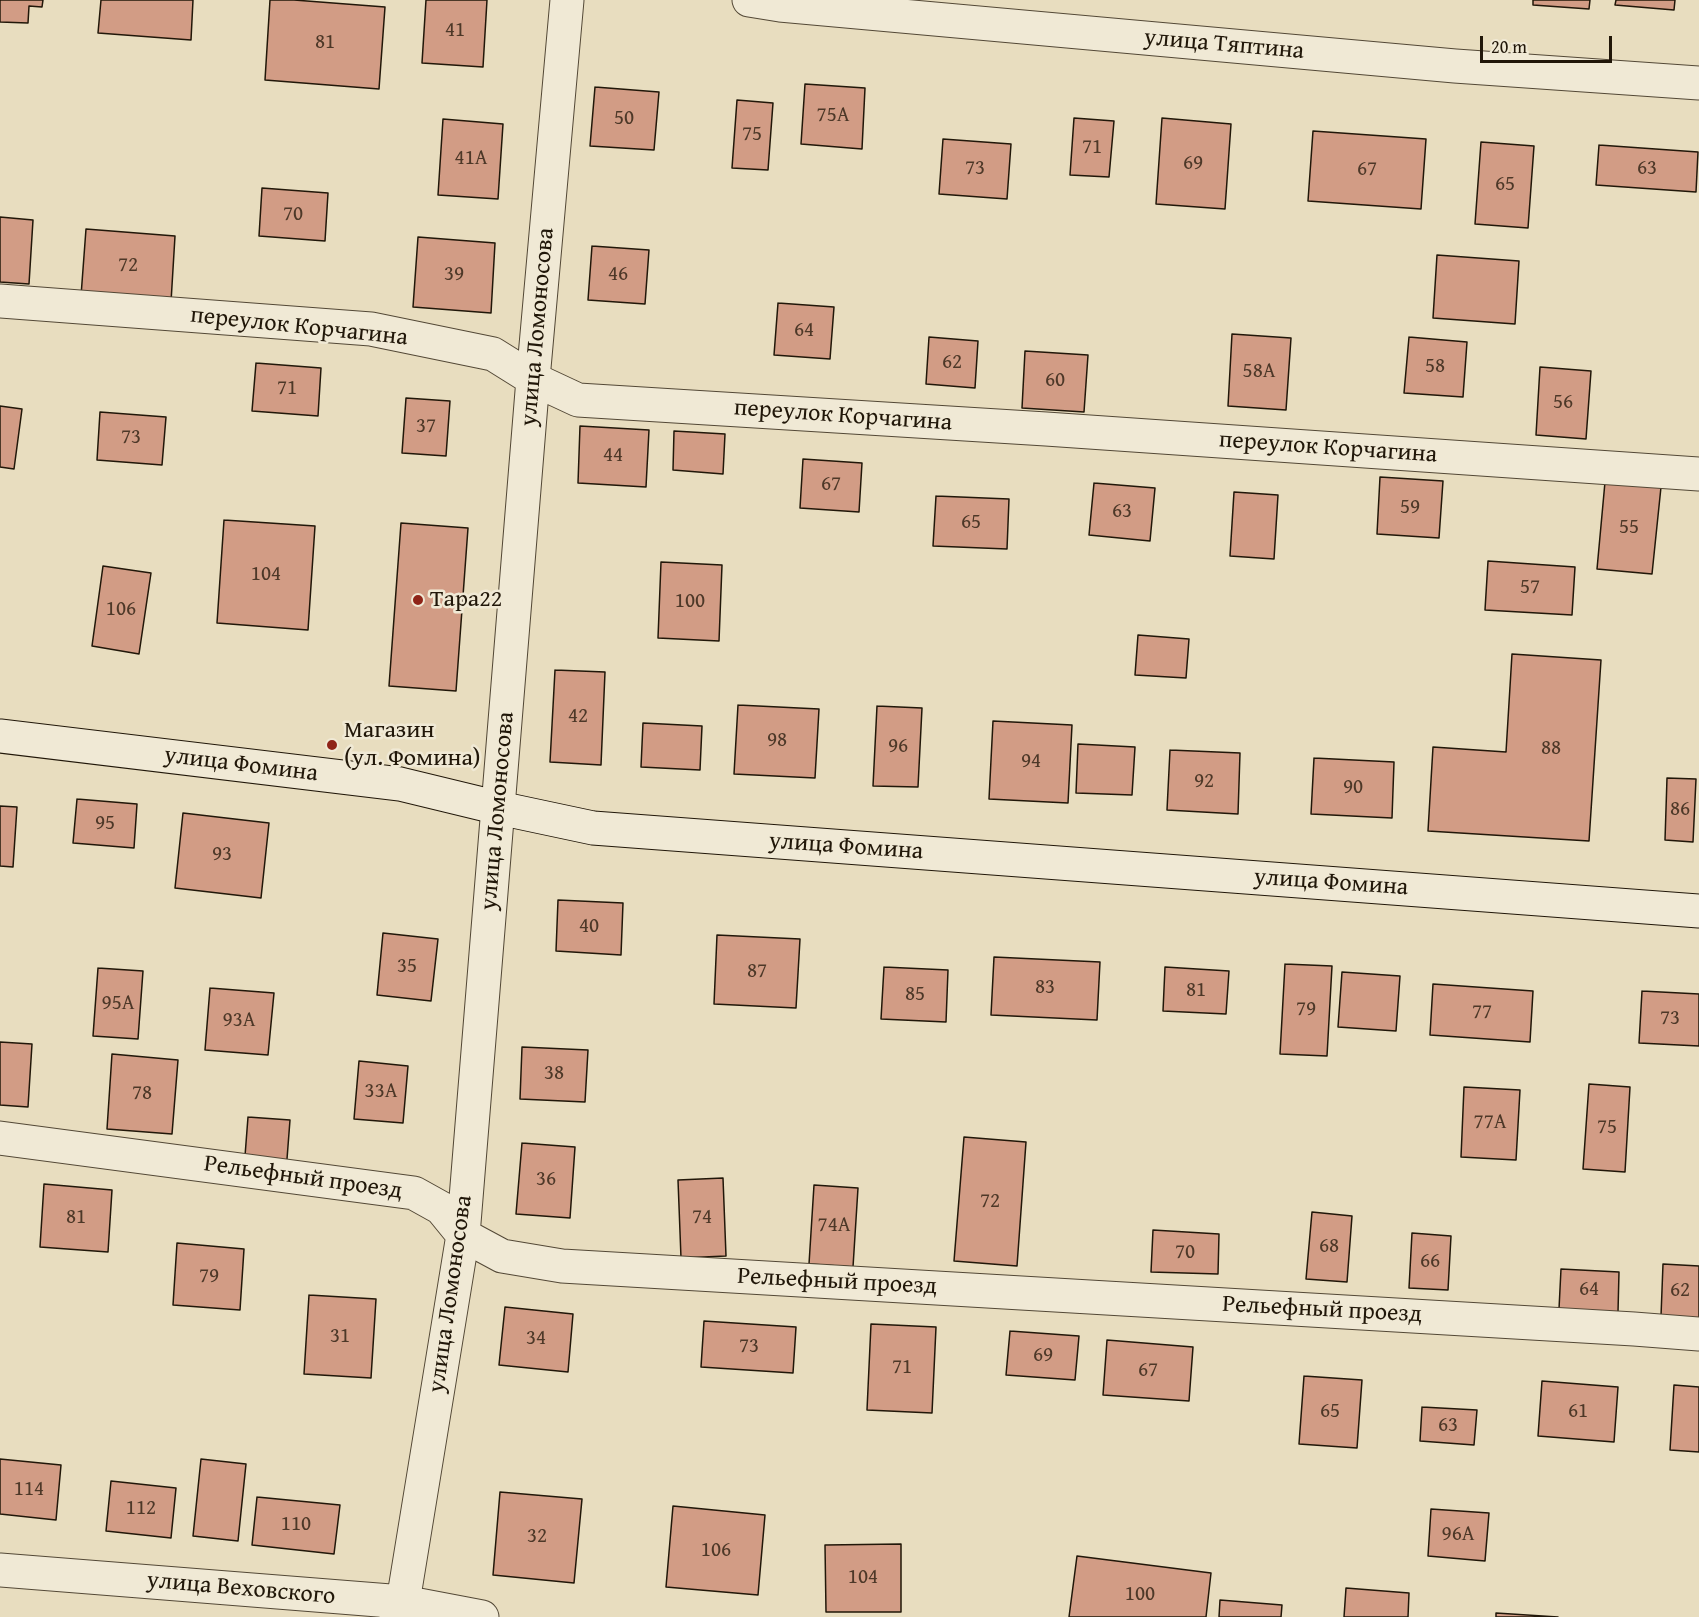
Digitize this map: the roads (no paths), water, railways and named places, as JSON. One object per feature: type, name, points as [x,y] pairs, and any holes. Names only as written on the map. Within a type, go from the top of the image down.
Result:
[{"type":"street","name":"улица Ломоносова","points":[[399,1609],[463,1235],[533,379],[567,0]]},
{"type":"street","name":"улица Тяптина","points":[[749,0],[780,5],[1455,66],[1699,83]]},
{"type":"street","name":"переулок Корчагина","points":[[0,301],[371,329],[493,354],[533,379],[578,399],[1699,474]]},
{"type":"street","name":"улица Фомина","points":[[0,736],[400,784],[593,828],[1699,911]]},
{"type":"street","name":"Рельефный проезд","points":[[0,1138],[414,1193],[441,1208],[463,1235],[502,1256],[562,1266],[1699,1334]]},
{"type":"street","name":"улица Веховского","points":[[0,1570],[482,1617]]},
{"type":"place","name":"Тара22","points":[[418,600]]},
{"type":"place","name":"Магазин (ул. Фомина)","points":[[332,745]]}]
